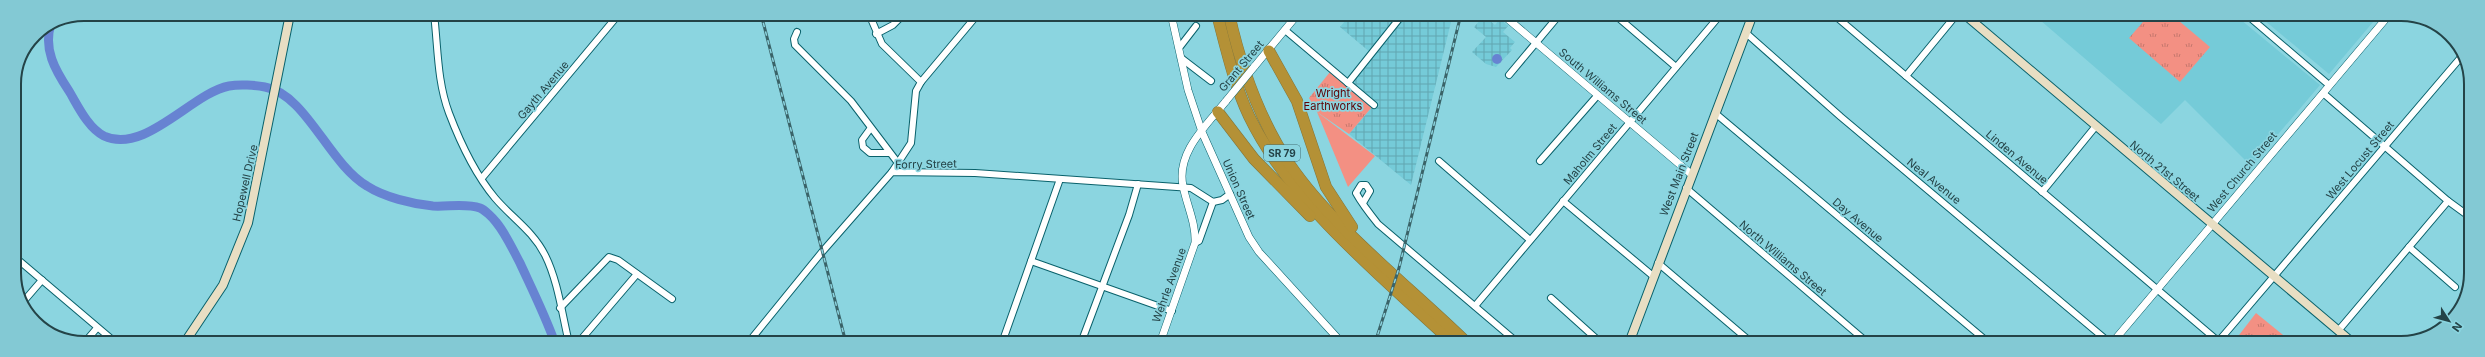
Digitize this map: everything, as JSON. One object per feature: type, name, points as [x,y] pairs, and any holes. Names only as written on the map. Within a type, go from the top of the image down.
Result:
[{"type":"highway","name":"SR 79","points":[[1219,21],[1241,95],[1272,156],[1298,192],[1442,336]]},
{"type":"highway","name":"SR 79","points":[[1231,21],[1245,76],[1260,112],[1282,152],[1326,208],[1460,336]]},
{"type":"highway","points":[[1268,50],[1297,101],[1320,172],[1332,198],[1383,264]]},
{"type":"highway","points":[[1218,112],[1242,146],[1265,171],[1340,243],[1351,246]]},
{"type":"highway","points":[[1444,320],[1460,327],[1470,336]]},
{"type":"main road","name":"Hopewell Drive","points":[[190,336],[223,285],[241,245],[255,196],[289,21]]},
{"type":"main road","name":"West Main Street","points":[[1631,336],[1691,174],[1750,21]]},
{"type":"main road","name":"North 21st Street","points":[[1972,21],[2344,336]]},
{"type":"street","points":[[435,21],[444,97],[457,133],[482,178],[496,199],[524,225],[539,244],[549,264],[567,336]]},
{"type":"street","name":"Gayth Avenue","points":[[482,178],[613,21]]},
{"type":"street","points":[[871,21],[876,34],[888,53],[921,82]]},
{"type":"street","points":[[876,34],[893,25],[897,21]]},
{"type":"street","points":[[892,172],[911,143],[916,91],[921,82],[972,21]]},
{"type":"street","name":"Union Street","points":[[1173,21],[1188,90],[1202,132],[1246,231],[1259,252],[1336,336]]},
{"type":"street","name":"Grant Street","points":[[1202,132],[1292,21]]},
{"type":"street","points":[[1348,83],[1397,21]]},
{"type":"street","name":"South Williams Street","points":[[1510,21],[1691,174]]},
{"type":"street","points":[[1509,75],[1554,21]]},
{"type":"street","points":[[1622,21],[1676,67]]},
{"type":"street","name":"Maholm Street","points":[[1475,306],[1714,21]]},
{"type":"street","name":"Linden Avenue","points":[[1841,21],[2188,314],[2212,336]]},
{"type":"street","points":[[1906,76],[1951,21]]},
{"type":"street","points":[[2255,21],[2329,85]]},
{"type":"street","name":"West Church Street","points":[[2117,336],[2384,21]]},
{"type":"street","points":[[1179,48],[1196,26]]},
{"type":"street","points":[[1285,30],[1374,104]]},
{"type":"street","points":[[797,32],[794,39],[795,45],[837,86],[889,154],[898,163]]},
{"type":"street","name":"Neal Avenue","points":[[1746,33],[2103,336]]},
{"type":"street","points":[[1181,58],[1211,81]]},
{"type":"street","name":"West Locust Street","points":[[2223,336],[2459,59]]},
{"type":"street","points":[[2323,93],[2448,201],[2464,213]]},
{"type":"street","points":[[1540,161],[1597,96]]},
{"type":"street","name":"Day Avenue","points":[[1715,113],[1981,336]]},
{"type":"street","points":[[2042,192],[2096,126]]},
{"type":"street","points":[[870,129],[862,140],[863,147],[870,153],[889,154]]},
{"type":"street","name":"Wehrle Avenue","points":[[1163,336],[1195,244],[1195,226],[1183,187],[1184,161],[1190,146],[1202,132]]},
{"type":"street","points":[[1439,161],[1530,240]]},
{"type":"street","name":"Forry Street","points":[[753,336],[793,285],[892,172],[975,173],[1183,187]]},
{"type":"street","points":[[1004,336],[1060,179]]},
{"type":"street","points":[[1084,336],[1138,184]]},
{"type":"street","points":[[1183,187],[1194,188],[1213,202],[1222,200],[1230,194]]},
{"type":"street","name":"North Williams Street","points":[[1686,188],[1860,336]]},
{"type":"street","points":[[1563,201],[1653,276]]},
{"type":"street","points":[[2338,331],[2448,201]]},
{"type":"street","points":[[1195,244],[1199,241],[1213,202]]},
{"type":"street","points":[[1363,203],[1378,224],[1510,336]]},
{"type":"street","points":[[2408,247],[2455,287]]},
{"type":"street","points":[[560,308],[608,257],[613,257],[672,299]]},
{"type":"street","points":[[1031,261],[1172,311]]},
{"type":"street","points":[[21,262],[107,336]]},
{"type":"street","points":[[1658,263],[1744,336]]},
{"type":"street","points":[[584,336],[637,274]]},
{"type":"street","points":[[26,298],[42,280]]},
{"type":"street","points":[[1551,298],[1592,336]]},
{"type":"street","points":[[90,336],[97,328]]},
{"type":"shaded area","points":[[1345,21],[1451,21],[1411,185],[1349,134],[1374,105],[1348,83],[1371,53],[1340,27]]},
{"type":"shaded area","points":[[1479,21],[1490,21],[1495,25],[1498,21],[1502,21],[1508,26],[1503,32],[1515,42],[1510,48],[1512,50],[1496,67],[1486,64],[1472,52],[1486,37],[1474,27]]},
{"type":"shaded area","points":[[2041,21],[2242,21],[2320,85],[2251,166],[2185,100],[2161,124]]},
{"type":"shaded area","points":[[2265,21],[2374,21],[2329,74]]},
{"type":"green space","points":[[2144,21],[2179,21],[2210,47],[2180,82],[2129,38]]},
{"type":"green space","name":"Wright Earthworks","points":[[1330,72],[1372,107],[1349,134],[1317,112],[1309,98]]},
{"type":"green space","points":[[1317,112],[1375,156],[1348,187]]},
{"type":"green space","points":[[2256,313],[2284,336],[2238,336]]},
{"type":"water","points":[[1495,54],[1499,54],[1501,55],[1501,63],[1495,64],[1492,61],[1492,57]]},
{"type":"waterway","points":[[49,32],[49,51],[59,75],[88,122],[93,128],[104,136],[120,140],[136,137],[168,121],[200,99],[229,86],[247,85],[265,87],[280,92],[293,102],[353,176],[374,190],[390,197],[416,204],[433,206],[463,205],[482,209],[495,220],[509,242],[538,302],[552,336]]},
{"type":"railway","points":[[763,21],[844,336]]},
{"type":"railway","points":[[1377,336],[1399,268],[1459,21]]}]
